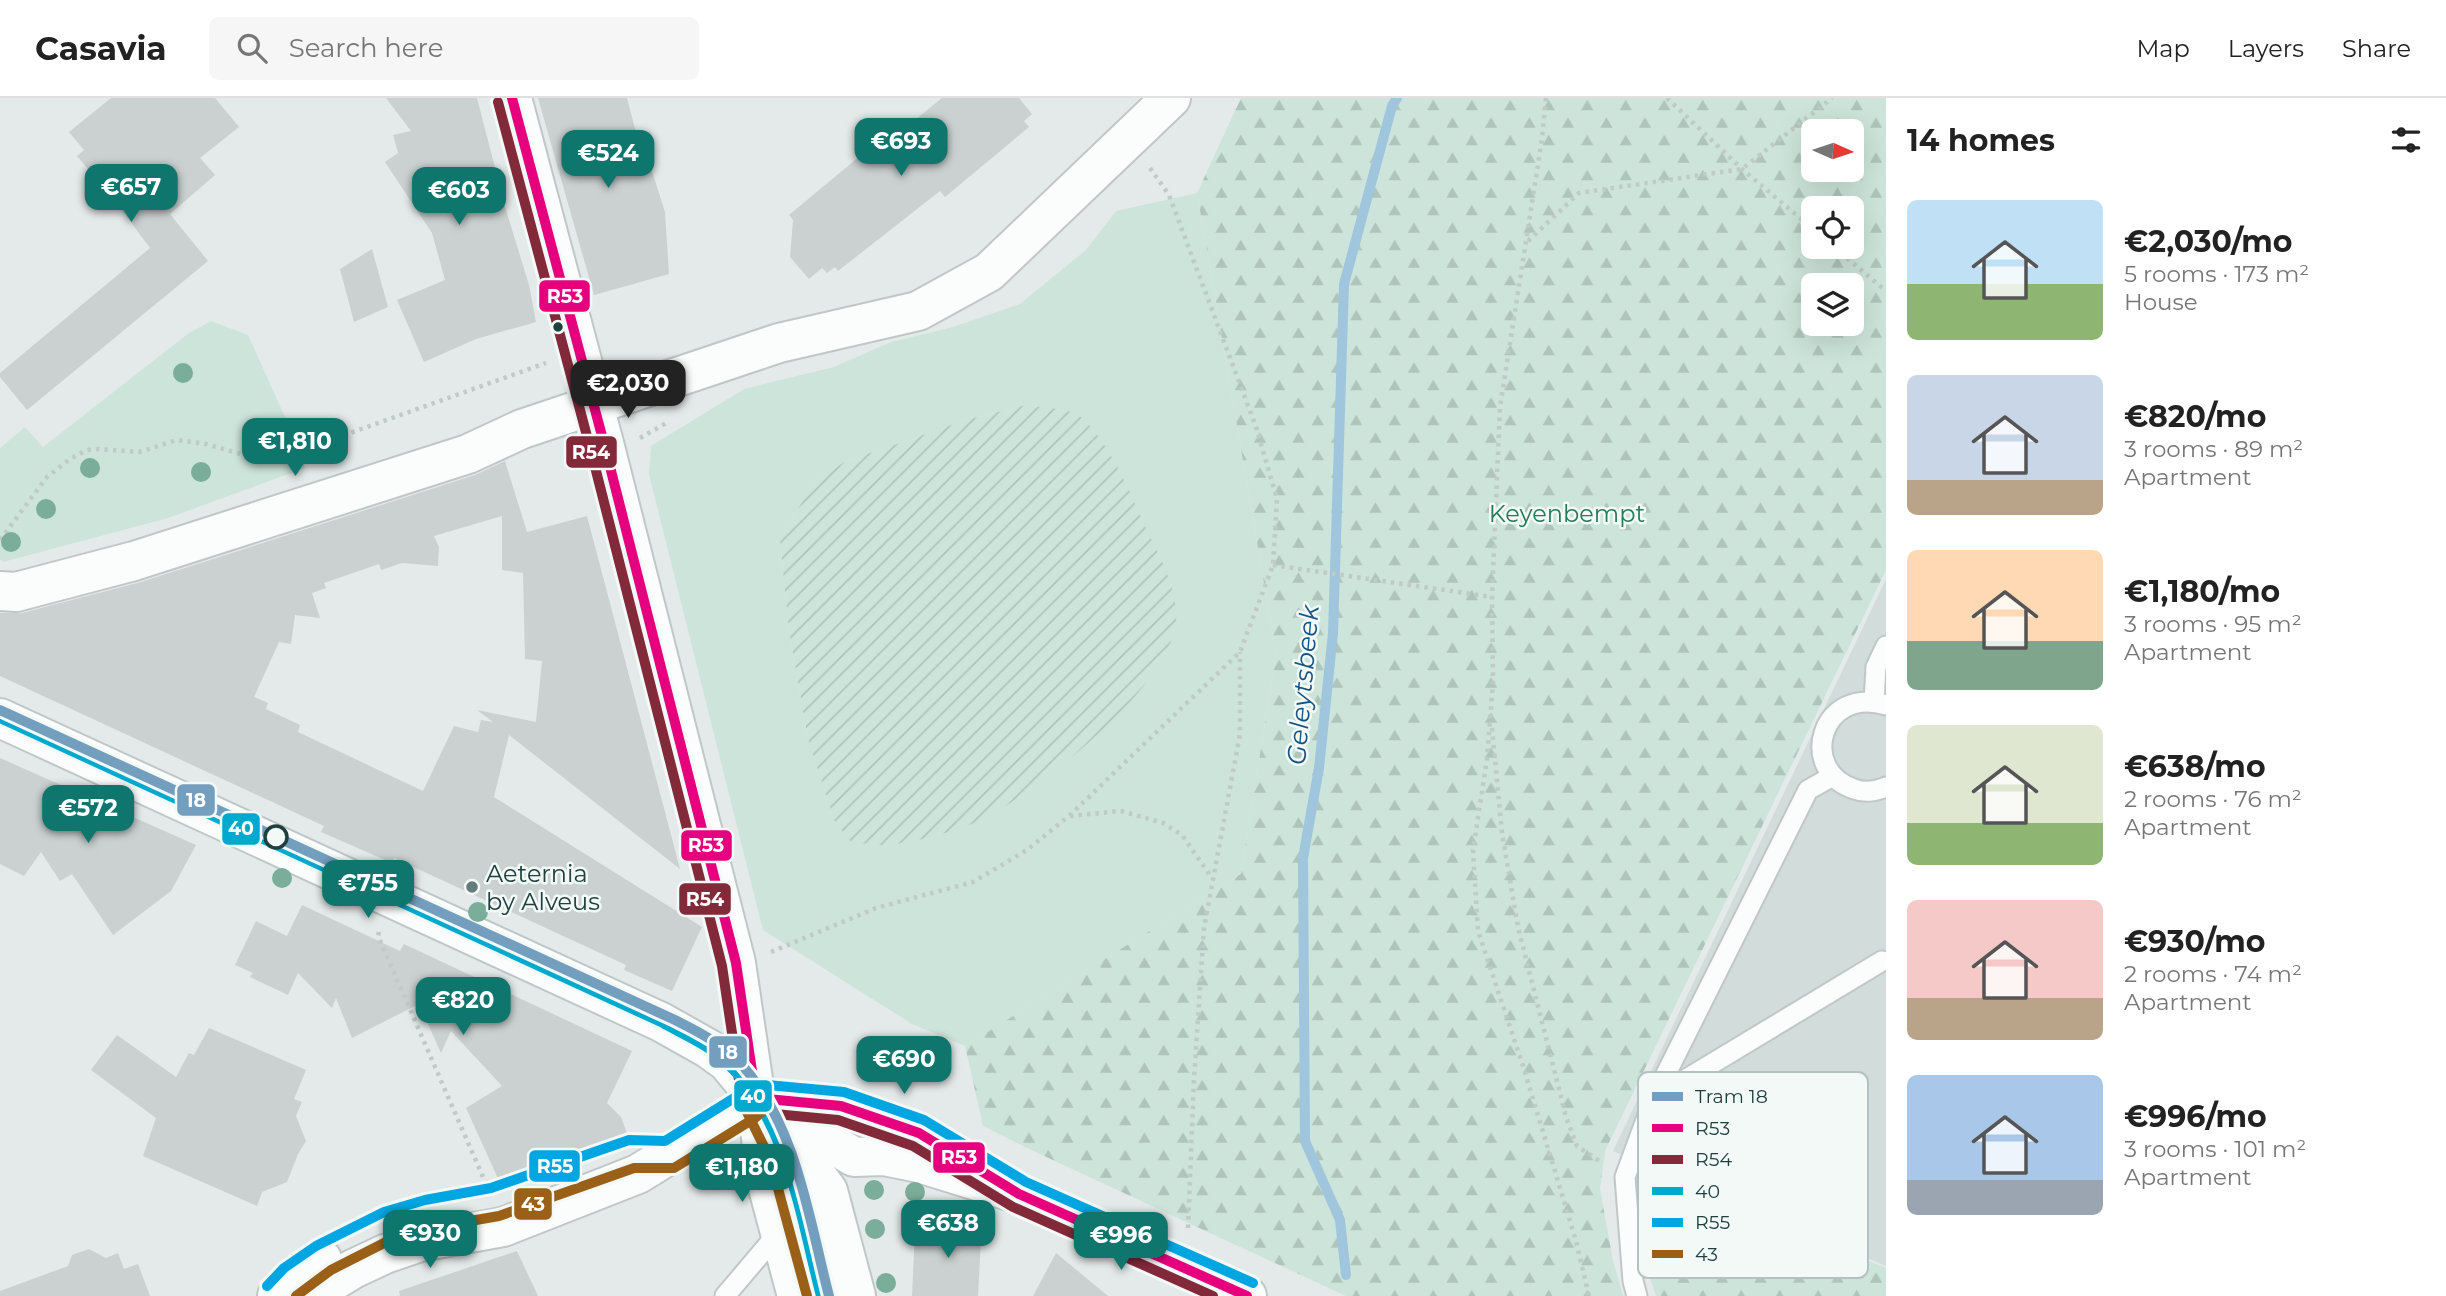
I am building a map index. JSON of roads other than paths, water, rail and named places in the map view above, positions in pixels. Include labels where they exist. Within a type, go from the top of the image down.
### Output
[{"type":"street","points":[[512,98],[736,963],[764,1173],[797,1296]]},
{"type":"street","points":[[0,590],[16,592],[134,561],[468,454],[522,429],[779,343],[918,311],[989,272],[1171,98]]},
{"type":"street","points":[[0,718],[648,1016],[709,1049],[727,1062],[782,1128],[828,1191],[856,1296]]},
{"type":"street","points":[[309,1296],[353,1269],[385,1254],[420,1242],[502,1227],[638,1174],[748,1106],[756,1098]]},
{"type":"street","points":[[756,1098],[854,1157],[884,1156],[919,1163],[1019,1194],[1247,1296]]},
{"type":"street","points":[[756,1098],[841,1106],[919,1133],[1019,1194]]},
{"type":"street","points":[[277,1296],[293,1279],[324,1258],[389,1225],[427,1214],[495,1202],[632,1154],[669,1155]]},
{"type":"street","points":[[828,1191],[854,1157]]},
{"type":"lane","points":[[1886,646],[1876,667],[1880,703],[1858,701],[1847,705],[1834,715],[1825,728],[1821,743],[1827,767],[1845,786],[1860,791],[1886,787]]},
{"type":"lane","points":[[1667,1072],[1808,790],[1833,776]]},
{"type":"lane","points":[[1697,1072],[1882,961]]},
{"type":"lane","points":[[756,1098],[783,1154],[821,1296]]},
{"type":"lane","points":[[1637,1296],[1633,1281],[1625,1177],[1638,1142]]},
{"type":"lane","points":[[725,1296],[769,1244],[782,1240]]},
{"type":"waterway","name":"Geleytsbeek","points":[[1346,1275],[1340,1220],[1305,1141],[1303,858],[1319,768],[1333,633],[1344,284],[1392,106],[1397,98]]},
{"type":"tram line","name":"18","points":[[0,710],[675,1020],[719,1045],[742,1065],[776,1116],[799,1175],[829,1296]]},
{"type":"place","name":"Aeternia by Alveus","points":[[472,887]]},
{"type":"park label","name":"Keyenbempt","points":[[1567,513]]}]
